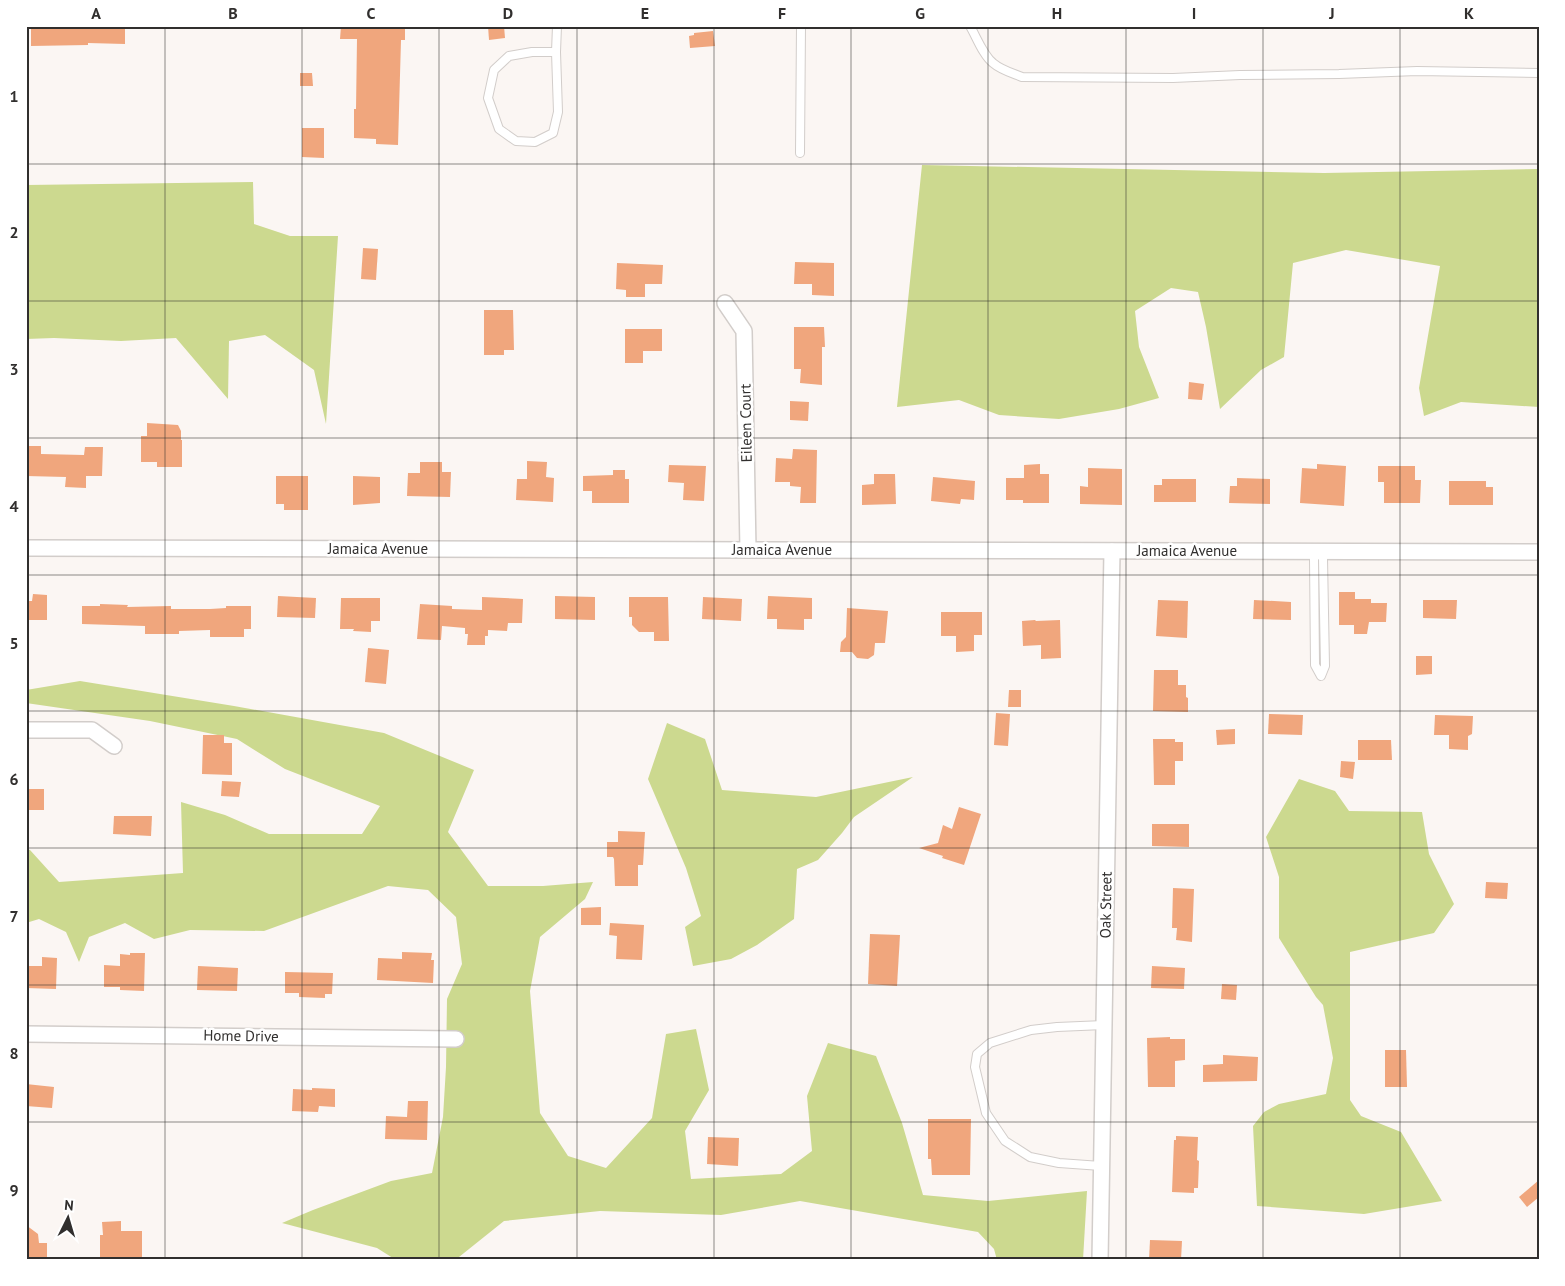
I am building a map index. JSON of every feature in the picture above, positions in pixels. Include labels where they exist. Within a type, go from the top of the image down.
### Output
[{"type":"street","name":"Eileen Court","points":[[725,303],[744,331],[748,550]]},
{"type":"street","name":"Jamaica Avenue","points":[[26,548],[1539,552]]},
{"type":"street","name":"Oak Street","points":[[1100,1260],[1112,551]]},
{"type":"street","points":[[26,730],[92,730],[114,746]]},
{"type":"street","name":"Home Drive","points":[[26,1034],[456,1039]]},
{"type":"lane","points":[[556,52],[532,52],[509,56],[494,70],[488,98],[499,129],[516,141],[535,142],[553,133],[558,112],[557,26]]},
{"type":"lane","points":[[800,153],[802,26]]},
{"type":"lane","points":[[970,26],[993,63],[1006,71],[1022,77],[1094,78],[1417,71],[1539,73]]},
{"type":"lane","points":[[1318,552],[1323,558],[1324,568],[1326,666],[1321,676],[1316,666],[1314,609],[1314,558],[1318,552]]},
{"type":"lane","points":[[1101,1166],[1059,1164],[1030,1157],[1004,1141],[986,1113],[976,1067],[977,1054],[990,1043],[1031,1030],[1104,1025]]},
{"type":"green space","points":[[922,165],[1324,173],[1539,169],[1539,407],[1461,402],[1424,416],[1419,388],[1440,266],[1346,250],[1293,263],[1284,357],[1261,370],[1220,409],[1198,292],[1171,288],[1135,311],[1139,347],[1159,398],[1119,409],[1059,419],[999,415],[959,400],[897,407]]},
{"type":"green space","points":[[253,182],[254,224],[290,236],[338,236],[326,424],[314,370],[265,335],[229,341],[228,399],[176,338],[121,341],[54,338],[26,339],[26,185]]},
{"type":"green space","points":[[80,681],[384,733],[474,770],[448,832],[488,886],[543,886],[593,882],[585,899],[540,937],[530,991],[540,1113],[568,1156],[606,1168],[652,1118],[666,1034],[696,1029],[709,1090],[685,1131],[691,1179],[781,1174],[812,1151],[807,1096],[828,1043],[876,1056],[902,1123],[923,1195],[988,1201],[1087,1191],[1083,1260],[997,1260],[994,1249],[978,1232],[800,1201],[721,1215],[600,1211],[504,1221],[459,1257],[459,1260],[396,1260],[377,1248],[282,1223],[391,1181],[432,1173],[443,1117],[447,999],[462,964],[456,917],[428,890],[388,886],[264,931],[190,930],[154,939],[125,923],[89,937],[79,962],[66,932],[39,919],[26,923],[26,849],[30,850],[59,882],[183,873],[181,802],[225,815],[269,834],[362,834],[380,806],[285,769],[237,739],[150,721],[26,703],[26,690]]},
{"type":"green space","points":[[667,723],[705,739],[722,790],[816,797],[913,777],[854,817],[818,860],[797,869],[794,919],[757,945],[731,959],[693,966],[685,927],[701,916],[686,868],[648,779]]},
{"type":"green space","points":[[1299,779],[1335,791],[1349,811],[1422,812],[1429,854],[1454,904],[1434,933],[1350,952],[1350,1100],[1361,1116],[1401,1132],[1442,1201],[1364,1214],[1257,1206],[1253,1126],[1264,1112],[1279,1104],[1326,1094],[1333,1058],[1323,1005],[1279,938],[1279,877],[1266,837]]},
{"type":"building","points":[[31,26],[125,26],[125,44],[88,43],[88,45],[31,46]]},
{"type":"building","points":[[341,26],[405,26],[405,40],[401,40],[398,145],[376,144],[376,139],[354,138],[357,39],[340,39]]},
{"type":"building","points":[[488,26],[504,26],[505,38],[489,40]]},
{"type":"building","points":[[713,31],[715,46],[690,48],[689,36],[694,35],[694,33]]},
{"type":"building","points":[[300,73],[312,73],[313,86],[300,86]]},
{"type":"building","points":[[302,128],[324,128],[324,158],[302,157]]},
{"type":"building","points":[[363,248],[378,249],[376,280],[361,279]]},
{"type":"building","points":[[795,262],[834,263],[834,296],[812,295],[812,284],[794,284]]},
{"type":"building","points":[[617,263],[663,265],[662,284],[645,284],[645,297],[626,297],[626,290],[616,289]]},
{"type":"building","points":[[484,310],[513,310],[514,350],[504,350],[504,355],[484,355]]},
{"type":"building","points":[[794,327],[824,327],[825,347],[822,347],[822,385],[800,383],[801,369],[794,369]]},
{"type":"building","points":[[625,329],[662,329],[662,351],[643,351],[643,363],[625,363]]},
{"type":"building","points":[[1189,382],[1204,384],[1202,400],[1188,399]]},
{"type":"building","points":[[790,401],[809,402],[808,421],[790,420]]},
{"type":"building","points":[[147,423],[178,425],[182,440],[182,467],[157,467],[157,462],[141,462],[141,436],[147,436]]},
{"type":"building","points":[[28,446],[41,446],[41,454],[84,455],[85,447],[103,447],[102,476],[86,476],[86,488],[65,487],[66,477],[26,476]]},
{"type":"building","points":[[793,449],[817,450],[816,503],[800,503],[801,487],[790,486],[790,482],[775,482],[776,458],[792,459]]},
{"type":"building","points":[[527,461],[547,462],[546,477],[554,478],[553,502],[516,500],[517,479],[527,479]]},
{"type":"building","points":[[420,462],[442,462],[442,472],[451,472],[450,497],[407,496],[408,473],[420,473]]},
{"type":"building","points":[[1040,464],[1040,474],[1049,474],[1049,503],[1023,503],[1023,500],[1006,500],[1006,478],[1024,478],[1024,465]]},
{"type":"building","points":[[1317,464],[1346,466],[1344,506],[1300,503],[1302,468],[1317,469]]},
{"type":"building","points":[[669,465],[706,466],[704,501],[683,500],[684,483],[668,482]]},
{"type":"building","points":[[1378,466],[1415,466],[1415,480],[1421,480],[1420,503],[1384,503],[1384,482],[1378,482]]},
{"type":"building","points":[[1088,468],[1122,469],[1122,505],[1080,504],[1080,486],[1088,487]]},
{"type":"building","points":[[613,470],[625,470],[625,479],[629,479],[629,503],[592,503],[592,491],[583,491],[583,476],[613,475]]},
{"type":"building","points":[[874,474],[895,474],[896,504],[862,505],[862,485],[874,484]]},
{"type":"building","points":[[276,476],[308,476],[308,510],[284,510],[284,504],[276,504]]},
{"type":"building","points":[[353,476],[380,477],[380,503],[353,505]]},
{"type":"building","points":[[933,477],[975,481],[974,500],[961,499],[960,504],[931,501]]},
{"type":"building","points":[[1237,478],[1270,479],[1270,504],[1229,503],[1230,486],[1237,486]]},
{"type":"building","points":[[1162,479],[1196,479],[1196,502],[1154,502],[1154,485],[1162,485]]},
{"type":"building","points":[[1449,481],[1486,481],[1486,487],[1493,487],[1493,505],[1449,505]]},
{"type":"building","points":[[1339,592],[1355,592],[1355,599],[1371,599],[1371,603],[1387,603],[1386,622],[1369,622],[1367,634],[1354,634],[1354,625],[1339,625]]},
{"type":"building","points":[[33,594],[47,595],[47,620],[26,620],[26,601],[32,601]]},
{"type":"building","points":[[278,596],[316,598],[315,618],[277,617]]},
{"type":"building","points":[[555,596],[595,597],[595,620],[555,619]]},
{"type":"building","points":[[768,596],[812,598],[812,619],[804,619],[804,630],[777,629],[777,619],[767,619]]},
{"type":"building","points":[[482,597],[523,599],[522,623],[508,623],[507,631],[488,630],[488,636],[485,636],[485,645],[467,645],[468,634],[465,634],[465,628],[442,626],[441,640],[417,639],[420,604],[452,606],[452,609],[482,610]]},
{"type":"building","points":[[629,597],[668,597],[669,641],[654,641],[654,632],[639,632],[632,625],[632,617],[629,617]]},
{"type":"building","points":[[703,597],[742,599],[741,621],[702,619]]},
{"type":"building","points":[[341,598],[380,598],[380,621],[371,621],[371,632],[340,629]]},
{"type":"building","points":[[1158,600],[1188,601],[1187,638],[1156,636]]},
{"type":"building","points":[[1254,600],[1291,602],[1291,620],[1253,619]]},
{"type":"building","points":[[1423,600],[1457,600],[1456,619],[1423,618]]},
{"type":"building","points":[[100,604],[128,605],[127,607],[171,606],[171,609],[251,606],[251,629],[244,629],[244,637],[210,637],[210,630],[179,631],[179,634],[145,634],[145,626],[82,624],[82,606],[100,606]]},
{"type":"building","points":[[847,608],[888,611],[885,643],[875,643],[874,655],[868,659],[857,658],[852,652],[840,652],[841,642],[846,637]]},
{"type":"building","points":[[941,612],[982,612],[982,635],[974,635],[974,651],[956,652],[956,636],[941,636]]},
{"type":"building","points":[[1060,620],[1061,658],[1041,659],[1041,645],[1023,646],[1022,621]]},
{"type":"building","points":[[368,648],[389,650],[386,684],[365,682]]},
{"type":"building","points":[[1416,656],[1432,656],[1432,674],[1416,675]]},
{"type":"building","points":[[1154,670],[1178,670],[1178,685],[1186,685],[1188,712],[1153,711]]},
{"type":"building","points":[[1009,690],[1021,690],[1021,707],[1008,707]]},
{"type":"building","points":[[996,713],[1010,714],[1008,746],[994,745]]},
{"type":"building","points":[[1269,714],[1303,715],[1302,735],[1268,734]]},
{"type":"building","points":[[1435,715],[1473,716],[1472,734],[1468,736],[1468,750],[1449,749],[1449,735],[1434,735]]},
{"type":"building","points":[[1235,729],[1235,744],[1217,745],[1216,730]]},
{"type":"building","points":[[203,735],[224,735],[224,743],[232,743],[232,775],[202,774]]},
{"type":"building","points":[[1153,739],[1175,739],[1175,742],[1183,742],[1183,761],[1175,761],[1175,785],[1154,785]]},
{"type":"building","points":[[1358,740],[1391,740],[1392,760],[1358,760]]},
{"type":"building","points":[[1341,761],[1355,762],[1353,779],[1340,777]]},
{"type":"building","points":[[222,781],[241,782],[239,797],[221,796]]},
{"type":"building","points":[[26,789],[44,789],[44,810],[26,810]]},
{"type":"building","points":[[959,807],[981,814],[964,865],[919,848],[938,843],[943,825],[952,829]]},
{"type":"building","points":[[114,816],[152,816],[151,836],[113,834]]},
{"type":"building","points":[[1152,824],[1189,824],[1189,847],[1152,846]]},
{"type":"building","points":[[618,831],[645,832],[643,865],[638,865],[638,886],[615,886],[614,859],[613,857],[607,857],[607,842],[618,842]]},
{"type":"building","points":[[1486,882],[1508,883],[1507,899],[1485,898]]},
{"type":"building","points":[[1173,888],[1194,889],[1192,942],[1176,940],[1177,928],[1172,928]]},
{"type":"building","points":[[601,907],[601,925],[581,925],[581,908]]},
{"type":"building","points":[[610,923],[644,925],[642,960],[616,959],[617,936],[609,935]]},
{"type":"building","points":[[870,934],[900,935],[897,986],[868,984]]},
{"type":"building","points":[[402,952],[432,953],[431,960],[434,960],[433,983],[377,980],[378,958],[402,959]]},
{"type":"building","points":[[130,953],[145,953],[144,991],[120,990],[120,987],[104,987],[104,965],[120,966],[120,954],[130,955]]},
{"type":"building","points":[[42,957],[57,958],[56,989],[26,988],[26,966],[42,966]]},
{"type":"building","points":[[198,966],[238,968],[237,991],[197,990]]},
{"type":"building","points":[[1152,966],[1185,968],[1184,989],[1151,988]]},
{"type":"building","points":[[285,972],[333,973],[332,994],[325,994],[325,998],[299,997],[299,993],[285,993]]},
{"type":"building","points":[[1222,984],[1237,985],[1236,1000],[1221,999]]},
{"type":"building","points":[[1170,1037],[1170,1039],[1185,1039],[1185,1060],[1175,1061],[1175,1087],[1148,1087],[1147,1038]]},
{"type":"building","points":[[1385,1050],[1406,1050],[1407,1087],[1385,1087]]},
{"type":"building","points":[[1223,1055],[1258,1057],[1257,1081],[1203,1082],[1203,1065],[1223,1064]]},
{"type":"building","points":[[26,1084],[54,1087],[52,1108],[26,1106]]},
{"type":"building","points":[[312,1088],[335,1089],[335,1107],[319,1106],[318,1112],[292,1111],[293,1089],[312,1090]]},
{"type":"building","points":[[408,1101],[428,1101],[427,1140],[385,1139],[386,1116],[407,1117]]},
{"type":"building","points":[[928,1119],[971,1119],[970,1175],[932,1175],[931,1159],[928,1159]]},
{"type":"building","points":[[1176,1136],[1198,1137],[1198,1188],[1194,1188],[1194,1193],[1172,1192],[1174,1140],[1176,1140]]},
{"type":"building","points":[[708,1137],[739,1138],[738,1166],[707,1164]]},
{"type":"building","points":[[1539,1180],[1539,1197],[1527,1207],[1519,1197]]},
{"type":"building","points":[[121,1221],[121,1231],[142,1231],[142,1260],[100,1260],[100,1235],[103,1235],[102,1222]]},
{"type":"building","points":[[26,1225],[38,1234],[39,1243],[47,1243],[47,1260],[26,1260]]},
{"type":"building","points":[[1150,1240],[1182,1241],[1181,1260],[1149,1260]]}]
